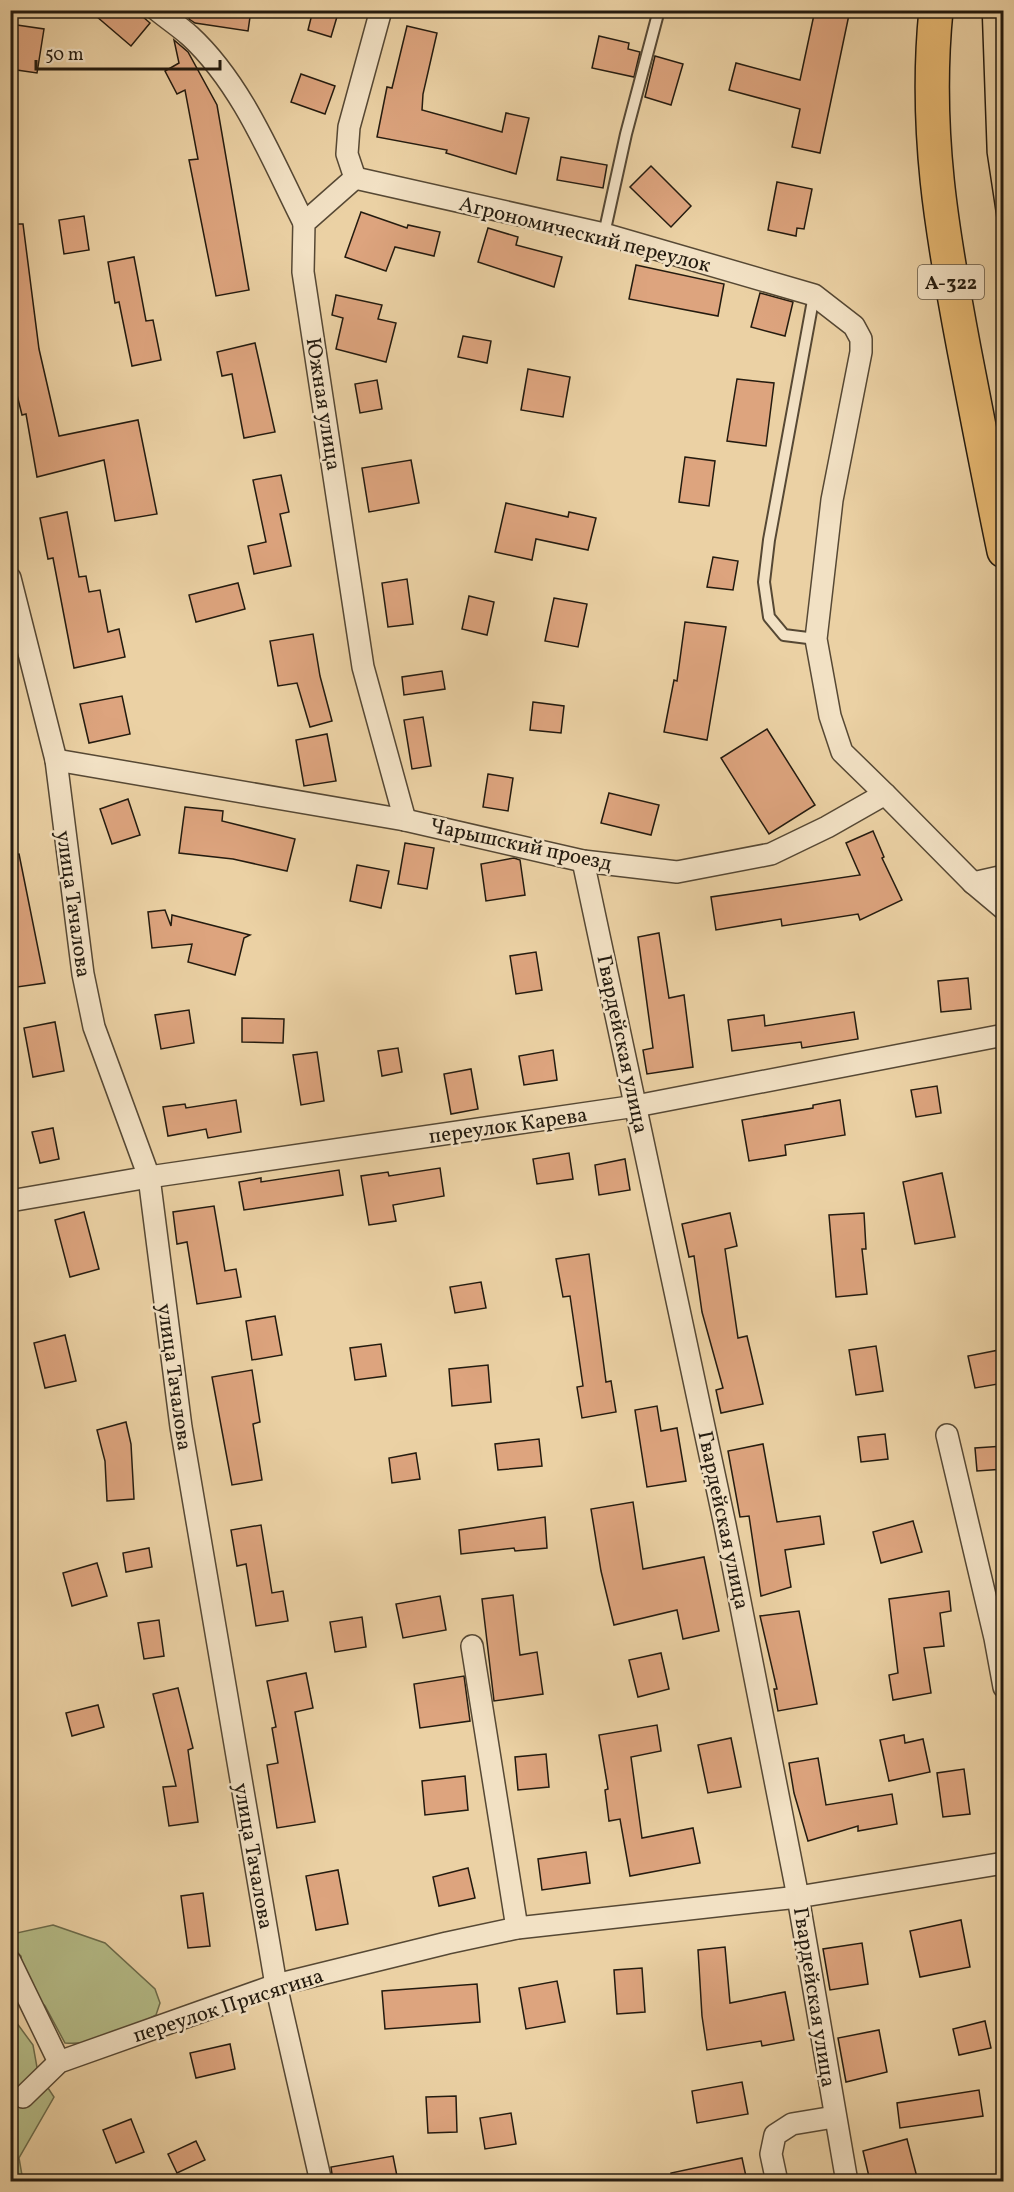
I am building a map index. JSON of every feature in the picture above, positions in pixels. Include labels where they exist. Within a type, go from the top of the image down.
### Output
[{"type":"highway","name":"А-322","points":[[936,10],[930,100],[934,170],[945,253],[1004,551]]},
{"type":"street","points":[[158,10],[191,36],[219,70],[248,114],[304,223],[355,178],[347,154],[349,127],[381,10]]},
{"type":"street","name":"Агрономический переулок","points":[[355,178],[604,234],[814,295]]},
{"type":"street","name":"Южная улица","points":[[304,223],[303,272],[363,667],[405,820]]},
{"type":"street","points":[[814,295],[854,326],[861,339],[861,352],[832,500],[816,639],[830,716],[842,752],[973,883],[1004,909]]},
{"type":"street","name":"улица Тачалова","points":[[11,584],[56,760],[83,974],[94,1027],[149,1177],[181,1427],[276,1985],[321,2181]]},
{"type":"street","name":"Чарышский проезд","points":[[56,760],[405,820],[583,861],[676,872],[771,854],[827,827],[885,794]]},
{"type":"street","name":"Гвардейская улица","points":[[583,861],[728,1537],[798,1897],[834,2117],[847,2181]]},
{"type":"street","points":[[973,883],[1004,876]]},
{"type":"street","name":"переулок Карева","points":[[10,1201],[149,1177],[636,1106],[1004,1035]]},
{"type":"street","points":[[947,1435],[995,1638],[1004,1687]]},
{"type":"street","points":[[472,1646],[517,1928]]},
{"type":"street","name":"переулок Присягина","points":[[23,2097],[60,2062],[276,1985],[517,1928],[798,1897],[1004,1863]]},
{"type":"street","points":[[10,1961],[60,2062]]},
{"type":"street","points":[[777,2181],[771,2154],[775,2135],[792,2124],[834,2117]]},
{"type":"lane","points":[[604,234],[626,134],[659,10]]},
{"type":"lane","points":[[814,295],[769,540],[764,582],[769,617],[784,635],[816,639]]},
{"type":"green space","points":[[53,1925],[105,1943],[155,1989],[160,2003],[156,2015],[124,2031],[100,2039],[65,2043],[45,2006],[25,1986],[21,1956],[11,1947],[12,1934]]},
{"type":"green space","points":[[10,2007],[16,2022],[33,2045],[38,2073],[54,2097],[19,2158],[23,2181],[11,2181]]},
{"type":"building","points":[[89,10],[135,10],[150,23],[131,46]]},
{"type":"building","points":[[190,10],[251,10],[248,31],[195,23],[189,19]]},
{"type":"building","points":[[313,10],[339,10],[331,37],[308,30]]},
{"type":"building","points":[[815,10],[850,10],[820,153],[792,147],[800,109],[729,90],[736,63],[800,80]]},
{"type":"building","points":[[10,24],[44,29],[37,73],[10,69]]},
{"type":"building","points":[[407,26],[437,33],[423,94],[422,110],[502,132],[506,113],[529,118],[516,174],[446,153],[447,150],[377,137],[387,87],[392,88]]},
{"type":"building","points":[[599,36],[629,43],[628,49],[640,52],[634,77],[592,68]]},
{"type":"building","points":[[174,40],[188,52],[217,105],[249,290],[216,296],[189,160],[198,159],[185,90],[177,94],[165,71],[179,63]]},
{"type":"building","points":[[655,56],[683,64],[671,105],[645,97]]},
{"type":"building","points":[[301,74],[335,86],[325,114],[291,102]]},
{"type":"building","points":[[561,157],[607,165],[603,188],[557,180]]},
{"type":"building","points":[[651,166],[691,206],[671,227],[630,187]]},
{"type":"building","points":[[777,182],[812,189],[804,229],[797,228],[796,236],[768,230]]},
{"type":"building","points":[[361,212],[407,228],[408,225],[440,232],[434,256],[395,247],[386,271],[345,257]]},
{"type":"building","points":[[84,216],[89,250],[64,254],[59,220]]},
{"type":"building","points":[[10,224],[23,224],[39,349],[59,436],[138,420],[157,514],[115,521],[104,460],[37,477],[26,414],[22,415],[10,367]]},
{"type":"building","points":[[488,228],[518,237],[516,245],[562,257],[554,287],[478,262]]},
{"type":"building","points":[[134,257],[146,321],[153,320],[161,360],[132,366],[119,302],[115,303],[108,262]]},
{"type":"building","points":[[636,265],[724,284],[718,316],[629,299]]},
{"type":"building","points":[[760,293],[793,302],[785,336],[751,327]]},
{"type":"building","points":[[336,295],[382,305],[378,319],[396,323],[386,362],[336,349],[343,318],[332,315]]},
{"type":"building","points":[[463,336],[491,341],[487,363],[458,357]]},
{"type":"building","points":[[255,343],[275,432],[244,438],[232,374],[222,376],[217,352]]},
{"type":"building","points":[[528,369],[570,377],[563,417],[521,410]]},
{"type":"building","points":[[737,379],[774,383],[766,446],[727,441]]},
{"type":"building","points":[[377,380],[382,409],[360,413],[355,384]]},
{"type":"building","points":[[685,457],[715,461],[709,506],[679,502]]},
{"type":"building","points":[[411,460],[419,503],[369,512],[362,468]]},
{"type":"building","points":[[281,475],[289,512],[280,514],[291,566],[254,574],[248,546],[266,542],[253,480]]},
{"type":"building","points":[[506,503],[568,517],[569,512],[596,518],[588,550],[536,539],[532,560],[495,552]]},
{"type":"building","points":[[67,512],[79,577],[86,576],[89,592],[100,590],[108,632],[119,629],[125,657],[74,668],[53,558],[48,559],[40,518]]},
{"type":"building","points":[[713,557],[738,561],[733,590],[707,587]]},
{"type":"building","points":[[407,579],[413,624],[388,627],[382,583]]},
{"type":"building","points":[[238,583],[245,609],[196,622],[189,595]]},
{"type":"building","points":[[469,596],[494,602],[487,635],[462,629]]},
{"type":"building","points":[[554,598],[587,604],[578,647],[545,641]]},
{"type":"building","points":[[685,622],[726,627],[707,740],[664,732],[674,680],[677,681]]},
{"type":"building","points":[[313,634],[320,676],[332,721],[310,727],[297,683],[278,686],[270,641]]},
{"type":"building","points":[[442,671],[445,689],[404,695],[402,677]]},
{"type":"building","points":[[122,696],[130,734],[89,743],[80,704]]},
{"type":"building","points":[[533,702],[564,706],[561,733],[530,730]]},
{"type":"building","points":[[423,717],[431,766],[412,769],[404,720]]},
{"type":"building","points":[[767,729],[815,805],[769,834],[721,758]]},
{"type":"building","points":[[327,734],[336,781],[304,786],[296,740]]},
{"type":"building","points":[[488,774],[513,778],[508,811],[483,807]]},
{"type":"building","points":[[609,793],[659,805],[651,835],[601,823]]},
{"type":"building","points":[[128,799],[140,835],[112,844],[100,809]]},
{"type":"building","points":[[185,807],[223,811],[222,821],[295,839],[287,871],[233,859],[179,853]]},
{"type":"building","points":[[873,831],[884,857],[882,858],[902,900],[860,920],[858,914],[782,926],[781,919],[716,930],[711,897],[860,875],[846,843]]},
{"type":"building","points":[[405,843],[434,848],[427,889],[398,884]]},
{"type":"building","points":[[19,854],[45,983],[17,987],[10,952],[10,855]]},
{"type":"building","points":[[514,858],[520,860],[525,895],[486,901],[481,864]]},
{"type":"building","points":[[357,865],[389,871],[381,908],[350,901]]},
{"type":"building","points":[[165,910],[171,926],[172,915],[250,935],[244,938],[235,975],[188,962],[192,944],[152,948],[148,912]]},
{"type":"building","points":[[659,933],[669,998],[684,995],[693,1067],[647,1074],[643,1050],[653,1048],[638,937]]},
{"type":"building","points":[[536,952],[542,990],[516,994],[510,956]]},
{"type":"building","points":[[968,978],[971,1009],[941,1012],[938,981]]},
{"type":"building","points":[[189,1010],[194,1043],[161,1049],[155,1015]]},
{"type":"building","points":[[854,1012],[858,1039],[802,1048],[801,1042],[732,1051],[728,1020],[764,1015],[765,1026]]},
{"type":"building","points":[[242,1018],[284,1019],[283,1043],[242,1042]]},
{"type":"building","points":[[55,1022],[64,1071],[33,1077],[24,1028]]},
{"type":"building","points":[[398,1048],[402,1072],[382,1076],[378,1051]]},
{"type":"building","points":[[553,1050],[557,1080],[524,1085],[519,1056]]},
{"type":"building","points":[[317,1052],[324,1101],[301,1105],[293,1055]]},
{"type":"building","points":[[471,1069],[478,1109],[451,1114],[444,1074]]},
{"type":"building","points":[[937,1086],[941,1113],[916,1117],[911,1090]]},
{"type":"building","points":[[236,1100],[241,1132],[208,1138],[206,1129],[168,1136],[163,1107],[185,1104],[186,1108]]},
{"type":"building","points":[[840,1100],[845,1135],[785,1145],[786,1155],[749,1161],[742,1120],[813,1108],[813,1105]]},
{"type":"building","points":[[53,1128],[59,1159],[40,1163],[32,1132]]},
{"type":"building","points":[[569,1153],[573,1179],[537,1184],[533,1159]]},
{"type":"building","points":[[625,1159],[630,1190],[599,1195],[595,1165]]},
{"type":"building","points":[[440,1168],[444,1196],[393,1205],[396,1221],[369,1225],[361,1176],[388,1172],[389,1176]]},
{"type":"building","points":[[339,1170],[343,1195],[244,1210],[239,1182],[261,1178],[261,1182]]},
{"type":"building","points":[[942,1173],[955,1237],[915,1244],[903,1182]]},
{"type":"building","points":[[214,1206],[225,1271],[236,1269],[241,1297],[197,1304],[187,1242],[177,1244],[173,1212]]},
{"type":"building","points":[[84,1212],[99,1269],[70,1277],[55,1220]]},
{"type":"building","points":[[730,1213],[737,1246],[725,1249],[738,1338],[747,1336],[763,1404],[721,1413],[716,1390],[723,1388],[702,1312],[694,1256],[689,1257],[682,1224]]},
{"type":"building","points":[[864,1213],[866,1249],[862,1249],[867,1294],[836,1297],[829,1215]]},
{"type":"building","points":[[589,1254],[606,1382],[611,1381],[616,1412],[582,1418],[577,1387],[583,1386],[570,1296],[563,1297],[556,1259]]},
{"type":"building","points":[[481,1282],[486,1308],[455,1313],[450,1287]]},
{"type":"building","points":[[275,1316],[282,1355],[252,1360],[246,1321]]},
{"type":"building","points":[[65,1335],[76,1381],[45,1388],[34,1343]]},
{"type":"building","points":[[381,1344],[386,1376],[355,1380],[350,1348]]},
{"type":"building","points":[[876,1346],[883,1391],[856,1395],[849,1350]]},
{"type":"building","points":[[999,1350],[1004,1383],[975,1388],[968,1356]]},
{"type":"building","points":[[488,1365],[491,1402],[452,1406],[449,1369]]},
{"type":"building","points":[[252,1370],[260,1422],[253,1424],[262,1480],[232,1485],[212,1377]]},
{"type":"building","points":[[657,1406],[661,1431],[677,1428],[686,1481],[647,1487],[635,1410]]},
{"type":"building","points":[[126,1422],[131,1444],[134,1499],[107,1501],[105,1461],[97,1430]]},
{"type":"building","points":[[885,1434],[888,1459],[861,1462],[858,1437]]},
{"type":"building","points":[[539,1439],[542,1466],[498,1470],[495,1444]]},
{"type":"building","points":[[763,1444],[777,1522],[820,1516],[824,1544],[785,1550],[791,1587],[761,1596],[749,1516],[740,1517],[728,1451]]},
{"type":"building","points":[[1004,1446],[1004,1469],[977,1471],[975,1448]]},
{"type":"building","points":[[416,1453],[420,1479],[392,1483],[389,1458]]},
{"type":"building","points":[[633,1502],[643,1569],[704,1557],[719,1631],[683,1639],[677,1610],[614,1625],[601,1571],[591,1509]]},
{"type":"building","points":[[545,1517],[547,1548],[515,1551],[514,1548],[461,1554],[459,1530]]},
{"type":"building","points":[[913,1521],[922,1552],[881,1563],[873,1532]]},
{"type":"building","points":[[261,1525],[272,1593],[283,1591],[288,1621],[256,1626],[246,1564],[237,1566],[231,1530]]},
{"type":"building","points":[[149,1548],[152,1567],[126,1572],[123,1553]]},
{"type":"building","points":[[97,1563],[107,1596],[72,1606],[63,1573]]},
{"type":"building","points":[[949,1591],[951,1611],[940,1613],[944,1646],[924,1648],[931,1693],[893,1700],[889,1675],[898,1673],[889,1599]]},
{"type":"building","points":[[513,1595],[520,1655],[537,1652],[543,1694],[494,1701],[482,1599]]},
{"type":"building","points":[[440,1596],[446,1630],[403,1638],[396,1604]]},
{"type":"building","points":[[799,1611],[817,1704],[778,1711],[774,1689],[777,1689],[760,1616]]},
{"type":"building","points":[[362,1617],[366,1647],[335,1652],[330,1622]]},
{"type":"building","points":[[159,1620],[164,1656],[144,1659],[138,1623]]},
{"type":"building","points":[[661,1653],[669,1689],[638,1697],[629,1660]]},
{"type":"building","points":[[306,1673],[313,1708],[295,1712],[315,1822],[277,1828],[267,1765],[278,1763],[272,1728],[276,1727],[267,1681]]},
{"type":"building","points":[[464,1676],[470,1721],[420,1728],[414,1684]]},
{"type":"building","points":[[178,1688],[193,1748],[188,1750],[198,1822],[169,1826],[163,1787],[176,1786],[153,1694]]},
{"type":"building","points":[[98,1705],[104,1727],[72,1736],[66,1713]]},
{"type":"building","points":[[657,1725],[661,1751],[631,1757],[642,1838],[693,1828],[700,1863],[630,1876],[620,1819],[609,1821],[605,1790],[608,1789],[599,1735]]},
{"type":"building","points":[[904,1735],[905,1743],[923,1739],[930,1772],[889,1781],[880,1740]]},
{"type":"building","points":[[731,1738],[741,1787],[708,1793],[698,1745]]},
{"type":"building","points":[[546,1754],[549,1787],[518,1790],[515,1757]]},
{"type":"building","points":[[818,1758],[826,1805],[892,1794],[897,1824],[858,1831],[858,1826],[808,1841],[794,1793],[789,1763]]},
{"type":"building","points":[[964,1769],[970,1814],[943,1817],[937,1773]]},
{"type":"building","points":[[465,1776],[468,1810],[425,1815],[422,1781]]},
{"type":"building","points":[[586,1852],[590,1883],[542,1890],[538,1859]]},
{"type":"building","points":[[468,1868],[475,1898],[439,1906],[433,1877]]},
{"type":"building","points":[[338,1870],[348,1924],[316,1930],[306,1876]]},
{"type":"building","points":[[203,1893],[210,1946],[188,1948],[181,1896]]},
{"type":"building","points":[[961,1920],[970,1967],[920,1977],[910,1931]]},
{"type":"building","points":[[862,1943],[868,1984],[830,1990],[823,1949]]},
{"type":"building","points":[[725,1947],[730,2003],[785,1992],[794,2040],[762,2046],[761,2041],[707,2050],[702,2016],[698,1950]]},
{"type":"building","points":[[642,1968],[645,2012],[617,2014],[614,1970]]},
{"type":"building","points":[[557,1981],[565,2022],[526,2029],[519,1988]]},
{"type":"building","points":[[477,1984],[480,2022],[385,2029],[382,1991]]},
{"type":"building","points":[[985,2021],[991,2048],[959,2055],[953,2029]]},
{"type":"building","points":[[879,2030],[887,2072],[846,2082],[838,2038]]},
{"type":"building","points":[[230,2044],[235,2069],[196,2078],[190,2053]]},
{"type":"building","points":[[742,2082],[748,2114],[697,2123],[692,2091]]},
{"type":"building","points":[[979,2090],[983,2116],[900,2128],[897,2103]]},
{"type":"building","points":[[456,2096],[457,2132],[428,2133],[426,2097]]},
{"type":"building","points":[[511,2113],[516,2144],[485,2149],[480,2118]]},
{"type":"building","points":[[131,2119],[144,2152],[116,2163],[103,2130]]},
{"type":"building","points":[[907,2139],[918,2181],[870,2181],[863,2151]]},
{"type":"building","points":[[196,2141],[205,2160],[177,2173],[168,2154]]},
{"type":"building","points":[[393,2156],[398,2181],[333,2181],[331,2167]]},
{"type":"building","points":[[742,2158],[747,2181],[672,2181],[671,2173]]},
{"type":"tram line","points":[[982,10],[987,153],[1004,265]]},
{"type":"tram line","points":[[998,10],[999,106],[1004,162]]}]
